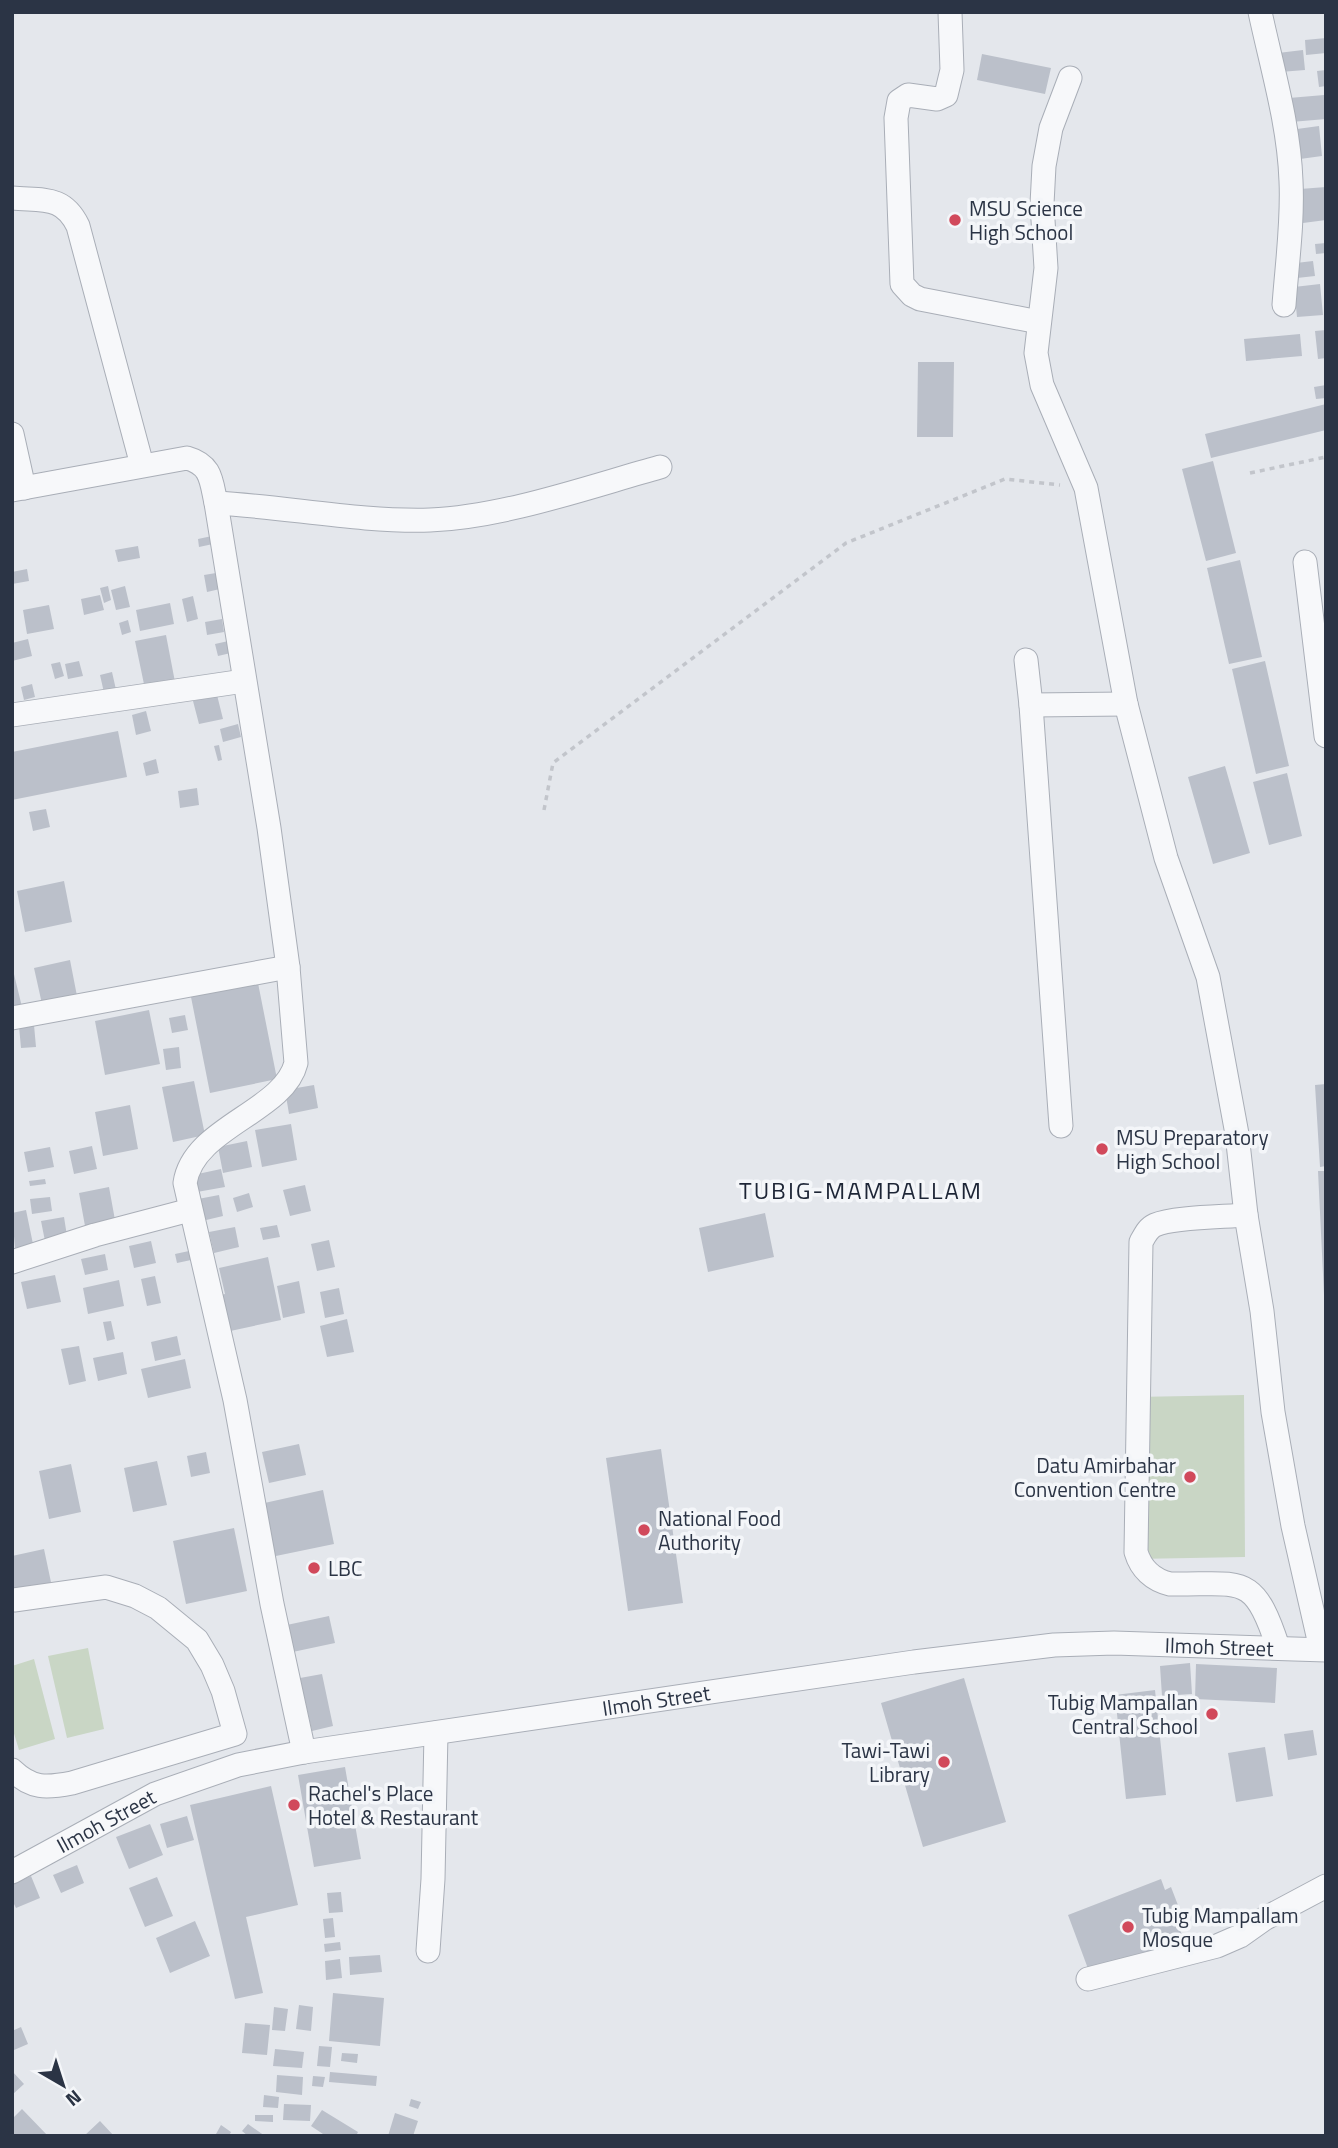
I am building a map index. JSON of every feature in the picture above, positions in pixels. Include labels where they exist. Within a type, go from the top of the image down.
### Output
[{"type":"street","points":[[950,12],[952,70],[946,95],[937,99],[908,95],[899,101],[896,118],[902,284],[920,299],[1038,322]]},
{"type":"street","points":[[1260,12],[1288,145],[1291,181],[1284,305]]},
{"type":"street","points":[[1070,78],[1051,128],[1044,166],[1042,204],[1046,268],[1036,353],[1042,385],[1086,488],[1126,704],[1166,858],[1208,977],[1237,1134],[1273,1412],[1291,1514],[1323,1649]]},
{"type":"street","points":[[12,198],[56,202],[65,206],[78,226],[142,465]]},
{"type":"street","points":[[12,434],[18,489],[187,458],[199,461],[206,467],[216,503],[269,828],[288,967],[296,1063],[294,1072],[271,1096],[192,1159],[185,1183],[235,1400],[272,1604],[304,1752]]},
{"type":"street","points":[[216,503],[382,520],[432,520],[490,512],[660,467]]},
{"type":"street","points":[[1306,562],[1326,736]]},
{"type":"street","points":[[1026,660],[1061,1126]]},
{"type":"street","points":[[12,715],[244,681]]},
{"type":"street","points":[[1031,705],[1126,704]]},
{"type":"street","points":[[12,1018],[288,967]]},
{"type":"street","points":[[12,1262],[95,1235],[191,1210]]},
{"type":"street","points":[[1246,1215],[1171,1220],[1154,1225],[1141,1242],[1136,1552],[1139,1563],[1160,1582],[1245,1587],[1263,1606],[1278,1647]]},
{"type":"street","points":[[14,1600],[106,1587],[135,1596],[158,1608],[197,1640],[212,1665],[223,1691],[235,1734],[238,1765]]},
{"type":"street","name":"Ilmoh Street","points":[[12,1872],[155,1794],[238,1765],[304,1752],[914,1662],[1054,1645],[1114,1643],[1323,1649]]},
{"type":"street","points":[[428,1951],[433,1879],[436,1733]]},
{"type":"street","points":[[12,1770],[26,1782],[52,1787],[235,1734]]},
{"type":"street","points":[[1088,1979],[1217,1946],[1240,1936],[1264,1919],[1326,1886]]},
{"type":"path","points":[[1250,473],[1326,457]]},
{"type":"path","points":[[544,810],[554,763],[846,543],[1005,479],[1086,488]]},
{"type":"green space","name":"Datu Amirbahar Convention Centre","points":[[1244,1395],[1245,1557],[1135,1559],[1134,1397]]},
{"type":"green space","points":[[88,1648],[104,1729],[67,1738],[48,1656]]},
{"type":"green space","points":[[34,1659],[55,1739],[19,1750],[12,1727],[12,1666]]},
{"type":"building","points":[[1326,38],[1326,53],[1306,55],[1305,40]]},
{"type":"building","points":[[1303,50],[1305,70],[1280,72],[1278,53]]},
{"type":"building","points":[[982,54],[1051,68],[1045,94],[977,80]]},
{"type":"building","points":[[1326,70],[1326,86],[1319,87],[1317,71]]},
{"type":"building","points":[[1324,95],[1326,119],[1291,122],[1289,98]]},
{"type":"building","points":[[1319,126],[1322,156],[1300,159],[1297,129]]},
{"type":"building","points":[[1326,187],[1326,220],[1303,223],[1300,189]]},
{"type":"building","points":[[1326,243],[1326,253],[1316,254],[1315,244]]},
{"type":"building","points":[[1313,261],[1315,276],[1297,278],[1296,263]]},
{"type":"building","points":[[1320,284],[1323,315],[1297,317],[1294,287]]},
{"type":"building","points":[[1326,330],[1326,358],[1318,359],[1315,331]]},
{"type":"building","points":[[1300,334],[1302,356],[1246,361],[1244,339]]},
{"type":"building","points":[[918,362],[954,362],[953,437],[917,437]]},
{"type":"building","points":[[1326,385],[1326,398],[1316,399],[1314,387]]},
{"type":"building","points":[[1326,404],[1326,430],[1211,458],[1205,434]]},
{"type":"building","points":[[1213,461],[1236,553],[1206,561],[1182,469]]},
{"type":"building","points":[[212,536],[213,544],[199,547],[198,539]]},
{"type":"building","points":[[138,546],[140,558],[118,562],[115,550]]},
{"type":"building","points":[[1240,560],[1262,657],[1229,664],[1207,568]]},
{"type":"building","points":[[27,569],[29,581],[12,584],[12,572]]},
{"type":"building","points":[[216,573],[220,589],[207,592],[204,575]]},
{"type":"building","points":[[108,586],[111,600],[104,603],[100,588]]},
{"type":"building","points":[[125,586],[130,607],[116,610],[111,590]]},
{"type":"building","points":[[100,595],[104,610],[84,615],[81,599]]},
{"type":"building","points":[[193,596],[198,619],[187,622],[182,599]]},
{"type":"building","points":[[170,603],[174,624],[140,631],[136,610]]},
{"type":"building","points":[[49,605],[54,629],[27,634],[23,610]]},
{"type":"building","points":[[222,619],[224,632],[207,635],[205,622]]},
{"type":"building","points":[[128,620],[131,632],[122,635],[119,623]]},
{"type":"building","points":[[166,635],[175,682],[145,689],[135,641]]},
{"type":"building","points":[[28,639],[32,656],[12,661],[12,643]]},
{"type":"building","points":[[233,640],[235,652],[218,656],[215,644]]},
{"type":"building","points":[[79,661],[83,676],[68,679],[65,664]]},
{"type":"building","points":[[1265,661],[1289,766],[1256,774],[1232,669]]},
{"type":"building","points":[[60,662],[64,676],[55,679],[51,664]]},
{"type":"building","points":[[112,672],[117,694],[105,697],[100,675]]},
{"type":"building","points":[[32,684],[35,697],[24,700],[21,687]]},
{"type":"building","points":[[217,695],[223,719],[199,724],[193,701]]},
{"type":"building","points":[[146,711],[151,731],[136,735],[132,715]]},
{"type":"building","points":[[238,724],[241,737],[223,742],[220,729]]},
{"type":"building","points":[[118,731],[127,777],[12,800],[12,752]]},
{"type":"building","points":[[219,745],[222,760],[218,761],[214,746]]},
{"type":"building","points":[[156,759],[159,773],[146,776],[143,763]]},
{"type":"building","points":[[1225,766],[1250,853],[1213,864],[1188,777]]},
{"type":"building","points":[[1287,773],[1302,836],[1269,845],[1253,782]]},
{"type":"building","points":[[197,788],[199,805],[180,808],[178,791]]},
{"type":"building","points":[[46,809],[50,827],[33,831],[29,812]]},
{"type":"building","points":[[64,881],[72,922],[25,932],[17,891]]},
{"type":"building","points":[[70,960],[77,996],[42,1004],[34,968]]},
{"type":"building","points":[[12,966],[22,1007],[12,1009]]},
{"type":"building","points":[[258,983],[277,1079],[210,1093],[191,997]]},
{"type":"building","points":[[149,1010],[160,1064],[105,1075],[95,1021]]},
{"type":"building","points":[[185,1015],[188,1030],[172,1033],[169,1018]]},
{"type":"building","points":[[34,1025],[36,1047],[21,1048],[19,1026]]},
{"type":"building","points":[[179,1047],[181,1068],[166,1070],[163,1049]]},
{"type":"building","points":[[194,1081],[205,1135],[173,1142],[162,1087]]},
{"type":"building","points":[[1326,1084],[1326,1166],[1320,1167],[1315,1085]]},
{"type":"building","points":[[314,1085],[318,1108],[289,1114],[285,1090]]},
{"type":"building","points":[[130,1105],[138,1149],[103,1156],[95,1112]]},
{"type":"building","points":[[291,1124],[297,1160],[262,1167],[255,1130]]},
{"type":"building","points":[[247,1141],[252,1167],[223,1173],[218,1147]]},
{"type":"building","points":[[92,1146],[97,1169],[74,1174],[69,1151]]},
{"type":"building","points":[[50,1147],[54,1167],[28,1172],[24,1152]]},
{"type":"building","points":[[221,1169],[225,1187],[197,1192],[193,1175]]},
{"type":"building","points":[[1318,1171],[1326,1171],[1326,1295],[1324,1295]]},
{"type":"building","points":[[45,1179],[46,1184],[30,1186],[29,1181]]},
{"type":"building","points":[[305,1185],[311,1211],[290,1216],[283,1190]]},
{"type":"building","points":[[109,1187],[115,1220],[85,1226],[79,1193]]},
{"type":"building","points":[[249,1193],[253,1207],[237,1212],[233,1198]]},
{"type":"building","points":[[219,1195],[223,1216],[202,1221],[198,1199]]},
{"type":"building","points":[[50,1197],[52,1211],[32,1214],[30,1199]]},
{"type":"building","points":[[26,1210],[33,1244],[15,1248],[12,1213]]},
{"type":"building","points":[[765,1213],[774,1257],[708,1272],[699,1228]]},
{"type":"building","points":[[64,1217],[67,1236],[45,1241],[41,1221]]},
{"type":"building","points":[[277,1225],[280,1237],[263,1240],[260,1228]]},
{"type":"building","points":[[235,1227],[239,1247],[214,1253],[209,1232]]},
{"type":"building","points":[[329,1240],[335,1267],[317,1271],[311,1244]]},
{"type":"building","points":[[151,1241],[156,1263],[134,1268],[129,1246]]},
{"type":"building","points":[[189,1251],[191,1260],[177,1263],[175,1254]]},
{"type":"building","points":[[105,1254],[108,1270],[85,1275],[81,1259]]},
{"type":"building","points":[[268,1257],[281,1320],[221,1333],[213,1297],[225,1294],[219,1268]]},
{"type":"building","points":[[55,1275],[61,1302],[27,1309],[21,1282]]},
{"type":"building","points":[[155,1276],[161,1303],[147,1306],[141,1279]]},
{"type":"building","points":[[119,1280],[124,1306],[88,1314],[83,1288]]},
{"type":"building","points":[[299,1281],[305,1313],[283,1318],[277,1286]]},
{"type":"building","points":[[339,1288],[344,1314],[325,1318],[320,1292]]},
{"type":"building","points":[[347,1319],[354,1352],[327,1357],[320,1326]]},
{"type":"building","points":[[111,1321],[115,1339],[107,1341],[103,1322]]},
{"type":"building","points":[[177,1336],[181,1355],[155,1361],[151,1342]]},
{"type":"building","points":[[79,1346],[86,1381],[69,1385],[61,1349]]},
{"type":"building","points":[[123,1352],[127,1374],[98,1381],[93,1358]]},
{"type":"building","points":[[185,1359],[191,1388],[148,1398],[141,1369]]},
{"type":"building","points":[[299,1444],[306,1475],[269,1483],[262,1452]]},
{"type":"building","name":"National Food Authority","points":[[661,1449],[683,1603],[628,1611],[606,1458]]},
{"type":"building","points":[[206,1452],[210,1473],[191,1477],[187,1456]]},
{"type":"building","points":[[157,1461],[167,1505],[133,1512],[124,1468]]},
{"type":"building","points":[[71,1464],[81,1512],[49,1519],[39,1471]]},
{"type":"building","points":[[323,1490],[334,1544],[271,1557],[260,1504]]},
{"type":"building","points":[[234,1528],[247,1591],[186,1604],[173,1541]]},
{"type":"building","points":[[44,1549],[52,1587],[12,1595],[12,1556]]},
{"type":"building","points":[[329,1616],[335,1643],[288,1653],[282,1626]]},
{"type":"building","points":[[1190,1663],[1192,1694],[1162,1696],[1160,1666]]},
{"type":"building","points":[[1196,1664],[1277,1668],[1275,1703],[1195,1699]]},
{"type":"building","points":[[322,1674],[333,1726],[312,1731],[300,1678]]},
{"type":"building","name":"Tawi-Tawi Library","points":[[964,1678],[1006,1822],[923,1847],[881,1703]]},
{"type":"building","points":[[1155,1690],[1166,1795],[1126,1799],[1115,1695]]},
{"type":"building","points":[[1313,1730],[1317,1755],[1288,1760],[1284,1734]]},
{"type":"building","points":[[1265,1747],[1273,1796],[1236,1802],[1228,1753]]},
{"type":"building","points":[[345,1767],[361,1859],[314,1867],[298,1775]]},
{"type":"building","points":[[271,1786],[298,1905],[246,1917],[263,1993],[235,1999],[190,1805]]},
{"type":"building","points":[[187,1816],[194,1840],[167,1848],[160,1824]]},
{"type":"building","points":[[150,1824],[163,1855],[129,1869],[116,1837]]},
{"type":"building","points":[[77,1865],[84,1883],[61,1893],[53,1875]]},
{"type":"building","points":[[31,1876],[40,1898],[16,1908],[12,1900],[12,1884]]},
{"type":"building","points":[[157,1877],[173,1916],[145,1927],[129,1888]]},
{"type":"building","name":"Tubig Mampallam Mosque","points":[[1161,1879],[1165,1890],[1171,1887],[1186,1926],[1180,1929],[1183,1939],[1090,1974],[1068,1915]]},
{"type":"building","points":[[341,1892],[343,1912],[329,1913],[327,1893]]},
{"type":"building","points":[[333,1918],[335,1937],[325,1938],[323,1919]]},
{"type":"building","points":[[195,1921],[210,1956],[170,1973],[156,1938]]},
{"type":"building","points":[[340,1942],[341,1950],[325,1952],[324,1944]]},
{"type":"building","points":[[380,1955],[382,1972],[350,1975],[349,1957]]},
{"type":"building","points":[[340,1959],[342,1978],[326,1980],[325,1961]]},
{"type":"building","points":[[333,1993],[384,1998],[380,2046],[329,2041]]},
{"type":"building","points":[[299,2005],[313,2007],[311,2031],[296,2029]]},
{"type":"building","points":[[274,2007],[288,2009],[285,2031],[272,2030]]},
{"type":"building","points":[[245,2023],[270,2025],[267,2055],[242,2053]]},
{"type":"building","points":[[21,2027],[28,2044],[14,2050],[12,2031]]},
{"type":"building","points":[[319,2046],[332,2047],[330,2067],[317,2066]]},
{"type":"building","points":[[275,2049],[304,2052],[302,2068],[273,2066]]},
{"type":"building","points":[[342,2053],[358,2054],[357,2063],[341,2061]]},
{"type":"building","points":[[12,2071],[24,2084],[12,2095]]},
{"type":"building","points":[[330,2072],[377,2076],[376,2086],[329,2082]]},
{"type":"building","points":[[277,2075],[303,2077],[302,2095],[276,2092]]},
{"type":"building","points":[[313,2076],[325,2077],[323,2087],[312,2086]]},
{"type":"building","points":[[264,2095],[279,2097],[278,2108],[263,2107]]},
{"type":"building","points":[[411,2099],[421,2102],[418,2109],[409,2106]]},
{"type":"building","points":[[284,2104],[311,2105],[310,2121],[283,2120]]},
{"type":"building","points":[[22,2109],[48,2136],[12,2136],[12,2119]]},
{"type":"building","points":[[322,2110],[358,2132],[356,2136],[326,2136],[311,2126]]},
{"type":"building","points":[[395,2113],[418,2121],[413,2136],[388,2136]]},
{"type":"building","points":[[255,2115],[273,2115],[273,2122],[255,2121]]},
{"type":"building","points":[[100,2121],[114,2136],[84,2136]]},
{"type":"building","points":[[248,2124],[265,2136],[248,2136],[242,2131]]},
{"type":"building","points":[[221,2125],[231,2132],[229,2136],[216,2134]]},
{"type":"place","name":"MSU Science High School","points":[[955,220]]},
{"type":"place","name":"MSU Preparatory High School","points":[[1102,1149]]},
{"type":"place","name":"Datu Amirbahar Convention Centre","points":[[1190,1477]]},
{"type":"place","name":"National Food Authority","points":[[644,1530]]},
{"type":"place","name":"LBC","points":[[314,1568]]},
{"type":"place","name":"Tubig Mampallan Central School","points":[[1212,1714]]},
{"type":"place","name":"Tawi-Tawi Library","points":[[944,1762]]},
{"type":"place","name":"Rachel's Place Hotel & Restaurant","points":[[294,1805]]},
{"type":"place","name":"Tubig Mampallam Mosque","points":[[1128,1927]]},
{"type":"district","name":"TUBIG-MAMPALLAM","points":[[861,1190]]}]
